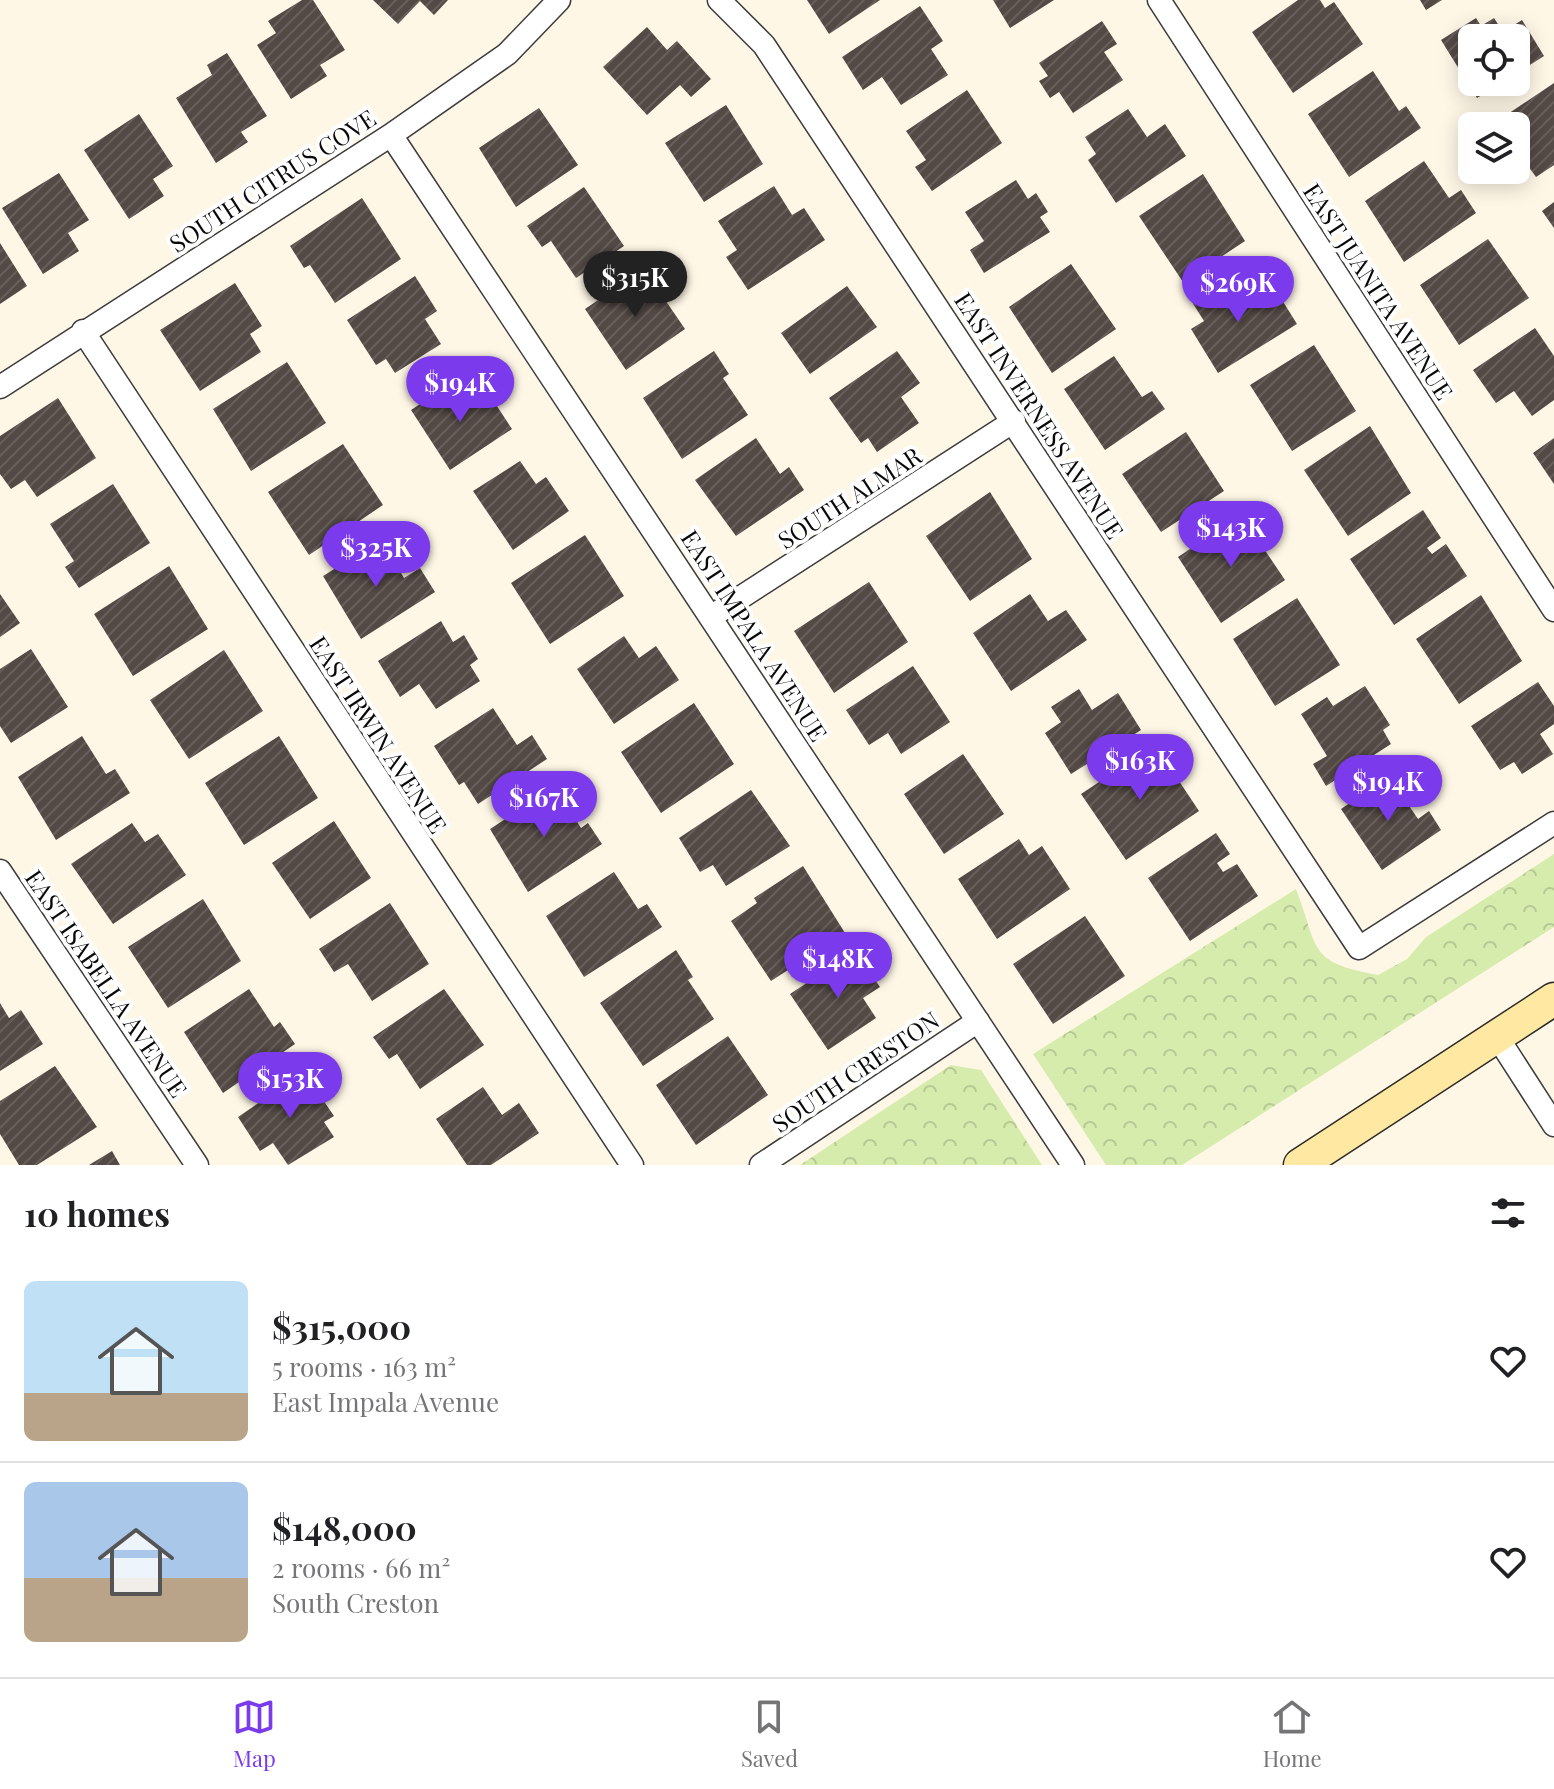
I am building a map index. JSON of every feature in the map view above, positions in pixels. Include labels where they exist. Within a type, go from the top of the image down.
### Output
[{"type":"street","name":"SOUTH CITRUS COVE","points":[[0,387],[391,135],[507,54],[559,0]]},
{"type":"street","name":"EAST INVERNESS AVENUE","points":[[719,0],[764,45],[1359,948],[1554,823]]},
{"type":"street","name":"EAST JUANITA AVENUE","points":[[1159,0],[1554,610]]},
{"type":"street","name":"EAST IMPALA AVENUE","points":[[391,135],[1073,1165]]},
{"type":"street","name":"EAST IRWIN AVENUE","points":[[83,331],[632,1165]]},
{"type":"street","name":"SOUTH ALMAR","points":[[712,616],[1014,421]]},
{"type":"street","name":"EAST ISABELLA AVENUE","points":[[0,871],[197,1165]]},
{"type":"street","points":[[1300,1165],[1554,999]]},
{"type":"street","name":"SOUTH CRESTON","points":[[761,1165],[978,1021]]},
{"type":"street","points":[[1496,1035],[1554,1125]]},
{"type":"green space","points":[[1554,854],[1554,927],[1182,1165],[1106,1165],[1033,1054],[1296,889],[1319,950],[1338,965],[1378,975],[1407,959],[1426,937]]},
{"type":"green space","points":[[951,1065],[981,1070],[1042,1165],[800,1165]]},
{"type":"building","points":[[302,0],[313,0],[345,50],[320,65],[327,76],[291,99],[257,45],[276,33],[268,21]]},
{"type":"building","points":[[373,0],[448,0],[434,15],[420,1],[398,24]]},
{"type":"building","points":[[807,0],[880,0],[829,34]]},
{"type":"building","points":[[993,0],[1054,0],[1010,28]]},
{"type":"building","points":[[1298,0],[1320,0],[1325,8],[1334,2],[1363,44],[1293,93],[1252,32]]},
{"type":"building","points":[[1420,0],[1442,0],[1426,10]]},
{"type":"building","points":[[920,6],[943,41],[931,49],[948,75],[901,105],[882,77],[863,90],[842,57]]},
{"type":"building","points":[[1494,18],[1498,24],[1484,24]]},
{"type":"building","points":[[1102,21],[1117,44],[1104,52],[1123,80],[1073,113],[1059,92],[1050,98],[1039,81],[1048,76],[1039,63]]},
{"type":"building","points":[[647,27],[667,50],[677,41],[711,79],[691,97],[680,85],[647,115],[603,67]]},
{"type":"building","points":[[1458,29],[1458,67],[1441,40]]},
{"type":"building","points":[[1530,33],[1544,56],[1530,65]]},
{"type":"building","points":[[227,53],[267,116],[241,132],[248,142],[216,163],[176,98],[212,75],[207,65]]},
{"type":"building","points":[[1373,71],[1399,111],[1406,106],[1421,128],[1349,177],[1308,114]]},
{"type":"building","points":[[1554,83],[1554,165],[1536,177],[1530,169],[1530,112],[1511,112]]},
{"type":"building","points":[[967,90],[1002,143],[932,191],[915,167],[926,160],[906,131]]},
{"type":"building","points":[[726,105],[763,164],[704,202],[665,143]]},
{"type":"building","points":[[539,108],[578,165],[516,207],[479,148]]},
{"type":"building","points":[[1128,109],[1147,137],[1165,124],[1186,156],[1116,203],[1088,160],[1096,154],[1085,137]]},
{"type":"building","points":[[139,114],[173,166],[153,179],[164,196],[129,219],[84,150]]},
{"type":"building","points":[[1424,161],[1449,198],[1461,190],[1476,213],[1404,262],[1365,201]]},
{"type":"building","points":[[59,173],[89,220],[68,233],[79,251],[43,274],[2,208]]},
{"type":"building","points":[[1203,174],[1245,241],[1183,282],[1139,216]]},
{"type":"building","points":[[1016,180],[1028,199],[1036,193],[1048,212],[1040,217],[1050,232],[984,273],[970,250],[984,241],[965,212]]},
{"type":"building","points":[[774,186],[792,215],[804,208],[825,240],[748,290],[726,257],[737,250],[718,221]]},
{"type":"building","points":[[584,187],[624,246],[576,278],[551,241],[542,247],[527,226]]},
{"type":"building","points":[[362,198],[401,259],[335,303],[310,265],[304,268],[290,246]]},
{"type":"building","points":[[1554,202],[1554,228],[1542,211]]},
{"type":"building","points":[[1488,239],[1529,298],[1459,345],[1420,285]]},
{"type":"building","points":[[0,243],[27,286],[0,304]]},
{"type":"building","points":[[1071,264],[1116,329],[1052,373],[1009,307]]},
{"type":"building","points":[[644,269],[685,329],[626,370],[585,309]]},
{"type":"building","points":[[415,276],[437,311],[425,319],[441,344],[395,373],[386,359],[376,365],[347,320]]},
{"type":"building","points":[[1225,282],[1233,295],[1245,287],[1256,306],[1277,292],[1297,324],[1218,373],[1191,329],[1204,321],[1192,302]]},
{"type":"building","points":[[235,283],[262,326],[250,334],[261,352],[200,391],[160,330]]},
{"type":"building","points":[[847,286],[877,327],[810,374],[781,333]]},
{"type":"building","points":[[1535,328],[1554,356],[1554,400],[1532,416],[1514,391],[1496,403],[1473,370]]},
{"type":"building","points":[[1314,345],[1356,411],[1292,451],[1250,385]]},
{"type":"building","points":[[714,351],[729,374],[723,378],[748,415],[682,459],[643,398]]},
{"type":"building","points":[[897,351],[920,383],[901,397],[919,423],[877,452],[868,438],[861,443],[829,398]]},
{"type":"building","points":[[1114,356],[1142,397],[1152,391],[1165,409],[1105,450],[1064,389]]},
{"type":"building","points":[[287,362],[326,423],[251,471],[213,409]]},
{"type":"building","points":[[455,381],[472,406],[489,394],[512,429],[450,470],[411,410]]},
{"type":"building","points":[[58,398],[96,458],[37,497],[25,480],[11,489],[0,474],[0,436]]},
{"type":"building","points":[[1370,426],[1411,493],[1348,536],[1304,470]]},
{"type":"building","points":[[1186,432],[1224,491],[1161,532],[1122,474]]},
{"type":"building","points":[[756,438],[780,474],[789,467],[804,490],[736,536],[695,480]]},
{"type":"building","points":[[1554,438],[1554,484],[1533,453]]},
{"type":"building","points":[[343,444],[383,505],[309,555],[268,492]]},
{"type":"building","points":[[520,461],[536,484],[546,477],[569,511],[513,550],[473,491]]},
{"type":"building","points":[[113,484],[150,543],[79,588],[65,567],[74,561],[50,524]]},
{"type":"building","points":[[990,492],[1032,559],[970,601],[926,536]]},
{"type":"building","points":[[1423,510],[1441,538],[1427,548],[1432,554],[1446,544],[1467,576],[1394,625],[1350,559]]},
{"type":"building","points":[[1241,515],[1285,580],[1221,623],[1178,557]]},
{"type":"building","points":[[585,535],[624,596],[550,644],[511,583]]},
{"type":"building","points":[[381,540],[404,578],[420,568],[435,592],[361,639],[323,576]]},
{"type":"building","points":[[169,566],[208,629],[133,676],[94,614]]},
{"type":"building","points":[[869,582],[908,642],[834,693],[794,631]]},
{"type":"building","points":[[0,594],[20,623],[0,637]]},
{"type":"building","points":[[1030,594],[1048,621],[1066,610],[1087,640],[1011,691],[973,633]]},
{"type":"building","points":[[1481,595],[1522,661],[1459,704],[1416,639]]},
{"type":"building","points":[[1297,598],[1340,665],[1275,706],[1233,639]]},
{"type":"building","points":[[441,621],[453,642],[464,635],[478,659],[470,665],[480,681],[436,709],[419,684],[400,697],[378,661]]},
{"type":"building","points":[[624,636],[639,658],[656,646],[679,680],[614,724],[577,669]]},
{"type":"building","points":[[31,649],[68,707],[11,743],[0,726],[0,669]]},
{"type":"building","points":[[224,650],[263,711],[189,759],[150,700]]},
{"type":"building","points":[[913,666],[950,722],[901,754],[888,733],[869,745],[846,710]]},
{"type":"building","points":[[1538,682],[1554,706],[1554,724],[1540,734],[1553,754],[1522,774],[1514,762],[1500,770],[1471,726]]},
{"type":"building","points":[[1365,686],[1390,725],[1383,730],[1391,744],[1326,786],[1313,764],[1327,756],[1301,714],[1327,697],[1333,706]]},
{"type":"building","points":[[1079,689],[1092,710],[1118,693],[1141,730],[1071,774],[1045,733],[1061,722],[1051,707]]},
{"type":"building","points":[[694,703],[734,764],[661,813],[621,752]]},
{"type":"building","points":[[493,708],[517,745],[532,735],[547,759],[478,804],[464,782],[459,785],[434,746]]},
{"type":"building","points":[[82,736],[106,774],[115,769],[130,793],[56,840],[18,777]]},
{"type":"building","points":[[279,736],[318,798],[244,845],[205,783]]},
{"type":"building","points":[[1155,745],[1199,811],[1126,860],[1081,794]]},
{"type":"building","points":[[963,754],[1004,814],[944,854],[904,794]]},
{"type":"building","points":[[1389,776],[1418,819],[1429,811],[1441,830],[1382,870],[1341,809]]},
{"type":"building","points":[[555,787],[581,828],[588,823],[602,844],[528,892],[490,829]]},
{"type":"building","points":[[751,790],[790,846],[726,886],[713,865],[700,872],[679,838]]},
{"type":"building","points":[[334,821],[371,878],[310,919],[272,863]]},
{"type":"building","points":[[132,823],[145,842],[158,834],[186,875],[113,924],[71,864]]},
{"type":"building","points":[[1216,833],[1230,854],[1217,863],[1223,872],[1237,864],[1258,896],[1190,941],[1148,878]]},
{"type":"building","points":[[1019,839],[1029,855],[1042,846],[1070,889],[997,939],[958,879]]},
{"type":"building","points":[[803,866],[845,933],[771,981],[731,921],[757,903],[754,898]]},
{"type":"building","points":[[614,872],[638,909],[647,904],[662,927],[584,977],[546,916]]},
{"type":"building","points":[[203,899],[241,961],[168,1008],[128,947]]},
{"type":"building","points":[[390,903],[429,964],[372,1001],[348,964],[334,972],[319,949]]},
{"type":"building","points":[[1085,916],[1125,976],[1053,1024],[1013,964]]},
{"type":"building","points":[[676,950],[693,977],[688,980],[714,1019],[643,1066],[600,1003]]},
{"type":"building","points":[[855,951],[880,987],[863,998],[876,1018],[828,1050],[790,994]]},
{"type":"building","points":[[249,989],[274,1027],[280,1022],[295,1044],[223,1093],[184,1032]]},
{"type":"building","points":[[444,989],[484,1045],[420,1089],[397,1054],[389,1059],[373,1037]]},
{"type":"building","points":[[0,1003],[9,1018],[21,1010],[43,1044],[0,1071]]},
{"type":"building","points":[[728,1036],[768,1095],[696,1145],[656,1085]]},
{"type":"building","points":[[55,1066],[97,1127],[37,1165],[19,1165],[0,1134],[0,1101]]},
{"type":"building","points":[[304,1072],[334,1116],[324,1122],[334,1137],[288,1165],[273,1143],[260,1151],[238,1117]]},
{"type":"building","points":[[483,1087],[502,1115],[519,1103],[539,1133],[491,1165],[467,1165],[436,1119]]},
{"type":"building","points":[[112,1151],[120,1165],[89,1165]]}]
